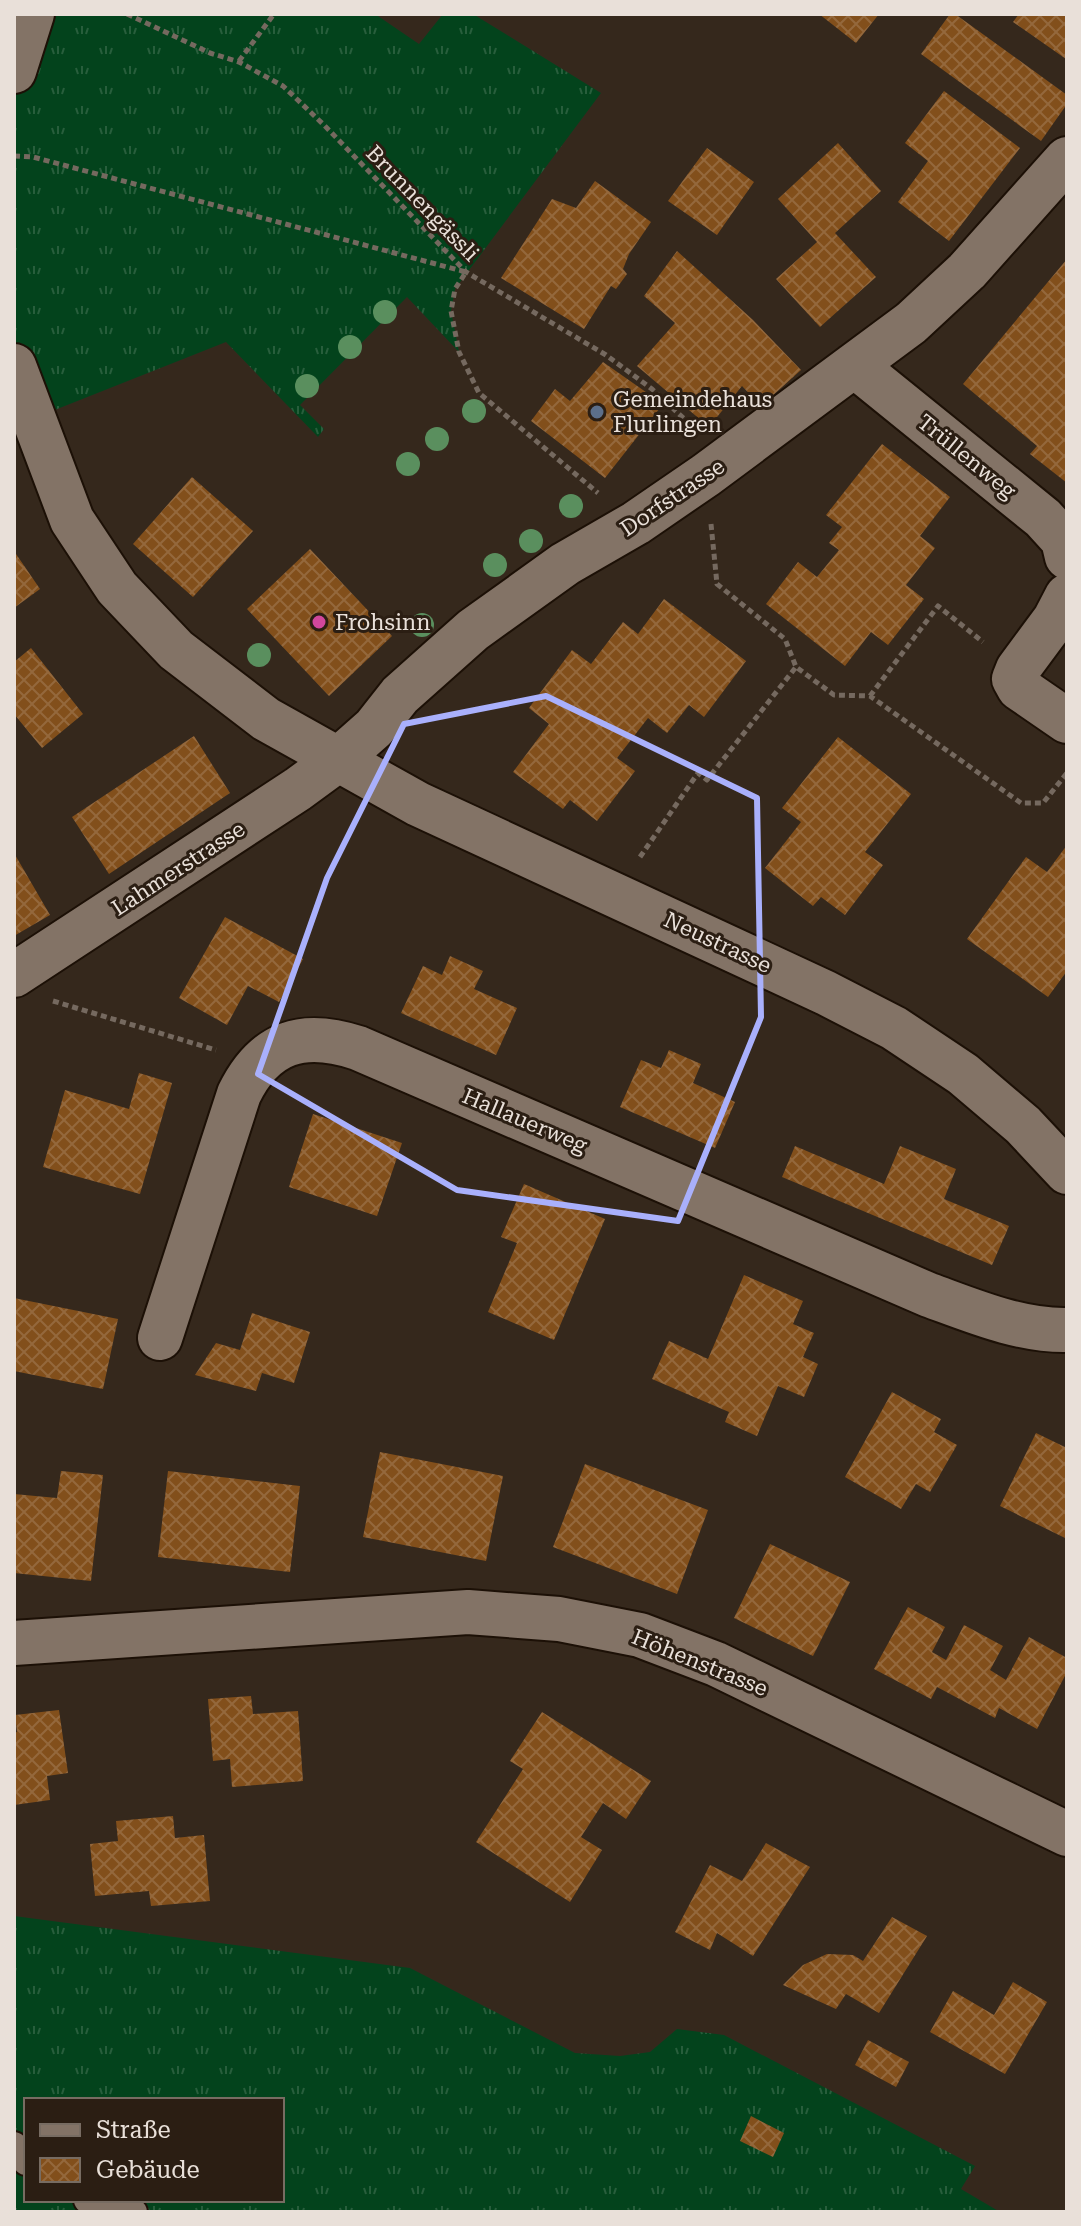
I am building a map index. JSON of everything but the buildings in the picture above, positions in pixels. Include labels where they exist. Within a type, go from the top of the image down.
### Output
[{"type":"street","points":[[14,71],[32,14]]},
{"type":"street","name":"Dorfstrasse","points":[[339,759],[374,728],[400,695],[473,630],[565,564],[636,523],[717,467],[911,323],[967,271],[1067,159]]},
{"type":"street","name":"Trüllenweg","points":[[854,365],[1043,518],[1063,540],[1067,557]]},
{"type":"street","name":"Neustrasse","points":[[14,366],[72,520],[117,588],[176,650],[266,719],[418,804],[615,894],[894,1028],[963,1074],[1023,1125],[1067,1172]]},
{"type":"street","points":[[1067,596],[1014,679],[1019,688],[1067,721]]},
{"type":"street","name":"Lahmerstrasse","points":[[27,986],[339,759]]},
{"type":"street","name":"Hallauerweg","points":[[160,1338],[239,1094],[259,1063],[280,1048],[304,1039],[331,1039],[358,1048],[929,1295],[998,1320],[1067,1330]]},
{"type":"street","name":"Höhenstrasse","points":[[14,1643],[468,1612],[559,1619],[640,1635],[716,1664],[1067,1834]]},
{"type":"lane","points":[[95,2202],[134,2212]]},
{"type":"path","name":"Brunnengässli","points":[[127,14],[210,53],[239,62],[283,86],[466,272],[606,355],[652,389],[717,467]]},
{"type":"path","points":[[239,62],[274,14]]},
{"type":"path","points":[[14,156],[33,157],[466,272],[455,289],[451,311],[459,352],[479,393],[636,523]]},
{"type":"path","points":[[717,467],[717,584],[785,639],[796,667],[834,695],[870,696],[1021,803],[1043,803],[1067,773]]},
{"type":"path","points":[[870,696],[938,606],[1018,669]]},
{"type":"path","points":[[615,894],[698,773],[707,780],[796,667]]},
{"type":"path","points":[[27,986],[259,1063]]},
{"type":"highlighted area","points":[[546,696],[757,798],[761,1017],[678,1221],[457,1190],[258,1074],[327,878],[404,724]]},
{"type":"green space","points":[[32,14],[375,14],[419,44],[443,14],[473,14],[601,93],[455,289],[451,311],[459,352],[407,297],[300,405],[324,429],[318,437],[226,342],[32,419],[14,366],[14,71]]},
{"type":"green space","points":[[14,1916],[410,1968],[575,2053],[620,2056],[650,2052],[677,2029],[724,2035],[975,2166],[961,2189],[1000,2212],[14,2212]]},
{"type":"place","name":"Gemeindehaus Flurlingen","points":[[597,412]]},
{"type":"place","name":"Frohsinn","points":[[319,622]]}]
